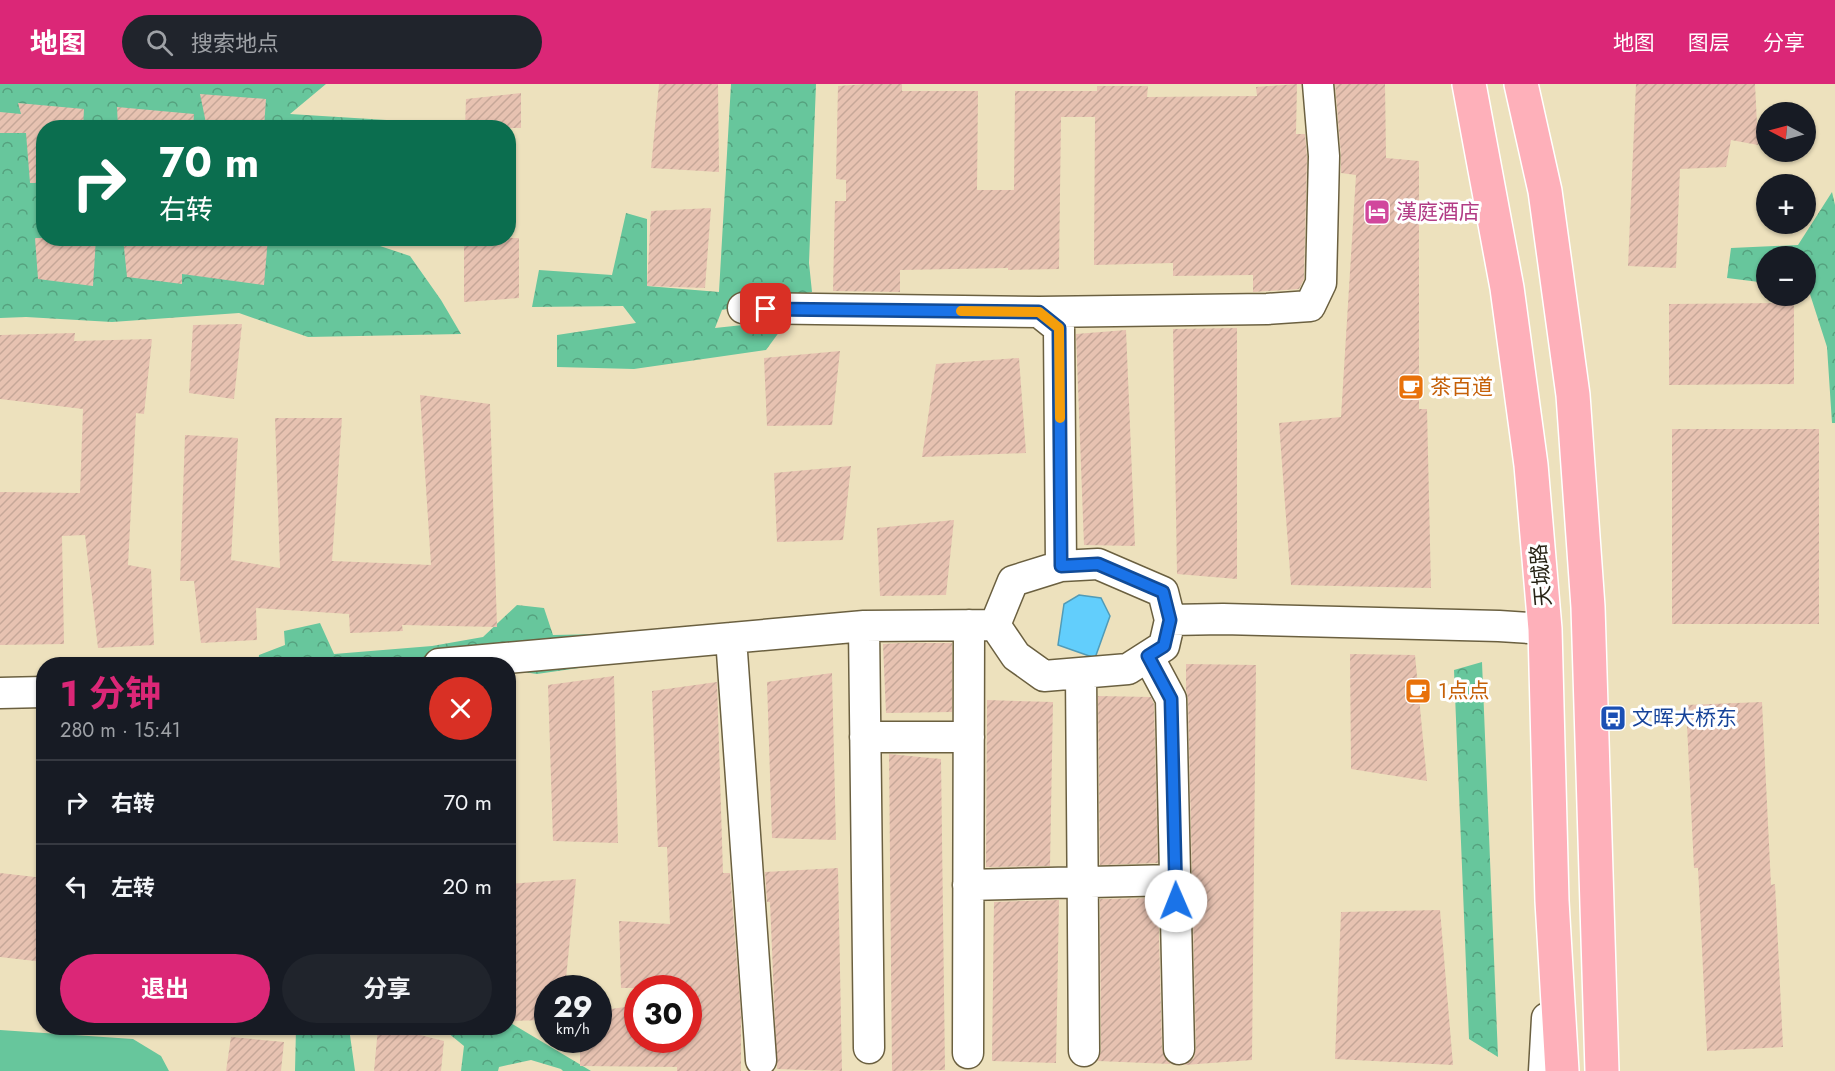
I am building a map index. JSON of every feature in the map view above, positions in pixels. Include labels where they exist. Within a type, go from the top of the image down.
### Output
[{"type":"main road","name":"天城路","points":[[1469,84],[1511,315],[1531,465],[1545,629],[1552,901],[1562,1071]]},
{"type":"main road","name":"天城路","points":[[1521,84],[1545,191],[1573,395],[1588,607],[1602,1071]]},
{"type":"street","points":[[743,308],[1039,312],[1267,309],[1310,306],[1321,283],[1324,156],[1318,84]]},
{"type":"street","points":[[1039,312],[1059,328],[1061,566]]},
{"type":"street","points":[[516,657],[864,626],[982,625],[1016,656],[1044,676],[1128,669],[1164,646],[1170,620],[1163,592],[1098,564],[1061,566],[1013,581],[982,625],[969,738],[968,1053]]},
{"type":"street","points":[[1170,620],[1307,621],[1545,629]]},
{"type":"street","points":[[864,626],[869,1048]]},
{"type":"street","points":[[731,638],[761,1060]]},
{"type":"street","points":[[1148,656],[1171,699],[1179,1049]]},
{"type":"street","points":[[1081,673],[1084,1051]]},
{"type":"street","points":[[0,693],[36,692]]},
{"type":"street","points":[[866,737],[969,738]]},
{"type":"street","points":[[968,885],[1175,880]]},
{"type":"street","points":[[1544,1071],[1552,901]]},
{"type":"green space","points":[[0,84],[326,84],[290,114],[387,120],[36,120],[36,246],[380,246],[410,256],[441,300],[461,334],[308,337],[239,313],[112,322],[26,317],[0,318]]},
{"type":"green space","points":[[731,84],[816,84],[809,263],[812,292],[722,310],[715,328],[788,320],[766,350],[634,369],[557,367],[557,335],[636,323],[623,306],[532,307],[539,270],[612,275],[626,213],[647,219],[647,286],[719,292]]},
{"type":"green space","points":[[1832,192],[1835,205],[1835,423],[1832,423],[1827,347],[1814,306],[1816,306],[1816,246],[1776,246],[1798,245],[1805,234],[1816,234],[1816,217]]},
{"type":"green space","points":[[1756,247],[1756,282],[1727,278],[1731,248]]},
{"type":"green space","points":[[517,605],[544,608],[553,635],[604,634],[620,662],[537,674],[516,671],[516,657],[259,657],[285,645],[284,631],[320,623],[334,654],[432,646],[483,637]]},
{"type":"green space","points":[[1482,662],[1498,1057],[1469,1039],[1454,670]]},
{"type":"green space","points":[[516,1026],[534,1037],[534,1053],[561,1053],[591,1071],[563,1071],[531,1060],[499,1067],[498,1071],[461,1071],[464,1046],[451,1035],[516,1035]]},
{"type":"green space","points":[[0,1030],[36,1032],[36,1035],[133,1039],[161,1056],[169,1071],[0,1071]]},
{"type":"green space","points":[[296,1035],[350,1035],[355,1071],[295,1071]]},
{"type":"water","points":[[1079,595],[1101,598],[1110,616],[1095,658],[1058,645],[1064,604]]},
{"type":"building","points":[[659,84],[718,84],[719,172],[651,168]]},
{"type":"building","points":[[902,84],[902,91],[978,91],[977,190],[1014,190],[1015,91],[1097,91],[1097,86],[1148,86],[1147,97],[1257,96],[1256,87],[1297,84],[1296,134],[1305,134],[1307,157],[1304,279],[1299,289],[1253,292],[1253,275],[1173,276],[1173,263],[1094,265],[1095,117],[1061,117],[1059,269],[900,270],[900,292],[833,291],[835,201],[846,201],[846,180],[836,179],[838,86]]},
{"type":"building","points":[[1335,84],[1385,84],[1386,158],[1419,161],[1419,409],[1427,409],[1431,588],[1291,585],[1279,423],[1341,417],[1356,175],[1341,173]]},
{"type":"building","points":[[1636,84],[1755,84],[1756,145],[1731,140],[1726,167],[1680,169],[1676,268],[1628,266]]},
{"type":"building","points":[[521,93],[521,128],[516,128],[516,120],[465,120],[466,99]]},
{"type":"building","points":[[200,94],[266,99],[265,120],[205,120]]},
{"type":"building","points":[[18,103],[84,109],[83,120],[36,120],[36,183],[30,183],[26,133],[0,133],[0,112],[21,114]]},
{"type":"building","points":[[117,107],[194,114],[194,120],[118,120]]},
{"type":"building","points":[[711,208],[705,288],[647,286],[651,211]]},
{"type":"building","points":[[35,238],[36,246],[96,246],[93,286],[38,279]]},
{"type":"building","points":[[516,238],[519,238],[519,298],[464,302],[464,246],[516,246]]},
{"type":"building","points":[[124,246],[267,246],[264,285],[182,274],[182,284],[127,277]]},
{"type":"building","points":[[1756,303],[1756,306],[1794,306],[1794,384],[1669,385],[1669,304]]},
{"type":"building","points":[[242,324],[234,399],[189,393],[193,325]]},
{"type":"building","points":[[1237,328],[1237,579],[1177,574],[1173,329]]},
{"type":"building","points":[[1126,330],[1135,546],[1084,545],[1076,334]]},
{"type":"building","points":[[75,333],[74,341],[152,339],[144,414],[136,413],[128,565],[151,569],[154,645],[98,648],[85,535],[62,536],[64,644],[0,645],[0,492],[80,493],[83,409],[0,399],[0,335]]},
{"type":"building","points":[[840,351],[832,425],[767,426],[764,358]]},
{"type":"building","points":[[1019,358],[1026,453],[922,457],[936,364]]},
{"type":"building","points":[[420,395],[490,404],[497,627],[402,625],[403,631],[350,633],[349,614],[256,608],[257,640],[201,643],[194,581],[180,581],[185,435],[238,438],[231,560],[280,568],[275,418],[342,418],[332,561],[431,565]]},
{"type":"building","points":[[1672,429],[1819,429],[1819,624],[1672,624]]},
{"type":"building","points":[[851,466],[843,540],[777,542],[774,473]]},
{"type":"building","points":[[954,520],[946,595],[880,596],[877,528]]},
{"type":"building","points":[[952,643],[952,712],[886,713],[883,644]]},
{"type":"building","points":[[1350,654],[1415,655],[1427,781],[1351,769]]},
{"type":"building","points":[[1186,664],[1256,665],[1252,1060],[1184,1065],[1194,1058],[1196,1049]]},
{"type":"building","points":[[832,673],[836,840],[772,838],[767,682]]},
{"type":"building","points":[[614,676],[618,843],[553,841],[548,685]]},
{"type":"building","points":[[717,682],[723,873],[730,873],[741,1015],[741,1071],[677,1071],[677,1067],[580,1066],[580,1053],[612,1053],[612,1009],[624,1007],[624,1053],[702,1053],[702,975],[624,975],[624,988],[621,988],[619,921],[670,924],[667,847],[658,847],[652,691]]},
{"type":"building","points":[[1098,696],[1151,697],[1154,704],[1158,863],[1100,865]]},
{"type":"building","points":[[987,700],[1053,702],[1050,866],[986,867]]},
{"type":"building","points":[[1762,702],[1771,885],[1775,884],[1783,1047],[1707,1051],[1698,868],[1694,868],[1686,705]]},
{"type":"building","points":[[889,754],[941,759],[945,1070],[892,1071]]},
{"type":"building","points":[[838,868],[842,1071],[777,1069],[770,902],[767,902],[765,872]]},
{"type":"building","points":[[0,873],[36,877],[36,961],[0,957]]},
{"type":"building","points":[[576,879],[566,975],[534,975],[534,1020],[516,1021],[516,883]]},
{"type":"building","points":[[1158,898],[1162,1049],[1165,1058],[1171,1064],[1098,1061],[1101,1051],[1100,899]]},
{"type":"building","points":[[1059,900],[1056,1063],[992,1061],[994,902]]},
{"type":"building","points":[[1440,910],[1453,1065],[1335,1059],[1341,912]]},
{"type":"building","points":[[377,1035],[420,1035],[444,1041],[441,1071],[374,1071]]},
{"type":"building","points":[[231,1037],[284,1042],[281,1071],[226,1071]]},
{"type":"slow traffic","points":[[961,311],[1039,312],[1059,328],[1060,418]]},
{"type":"place","name":"漢庭酒店","points":[[1377,212]]},
{"type":"place","name":"茶百道","points":[[1411,387]]},
{"type":"place","name":"1点点","points":[[1418,691]]},
{"type":"place","name":"文晖大桥东","points":[[1613,718]]},
{"type":"route","points":[[766,309],[1039,312],[1059,328],[1061,566],[1098,564],[1163,592],[1170,620],[1164,646],[1148,656],[1171,699],[1176,901]]}]
